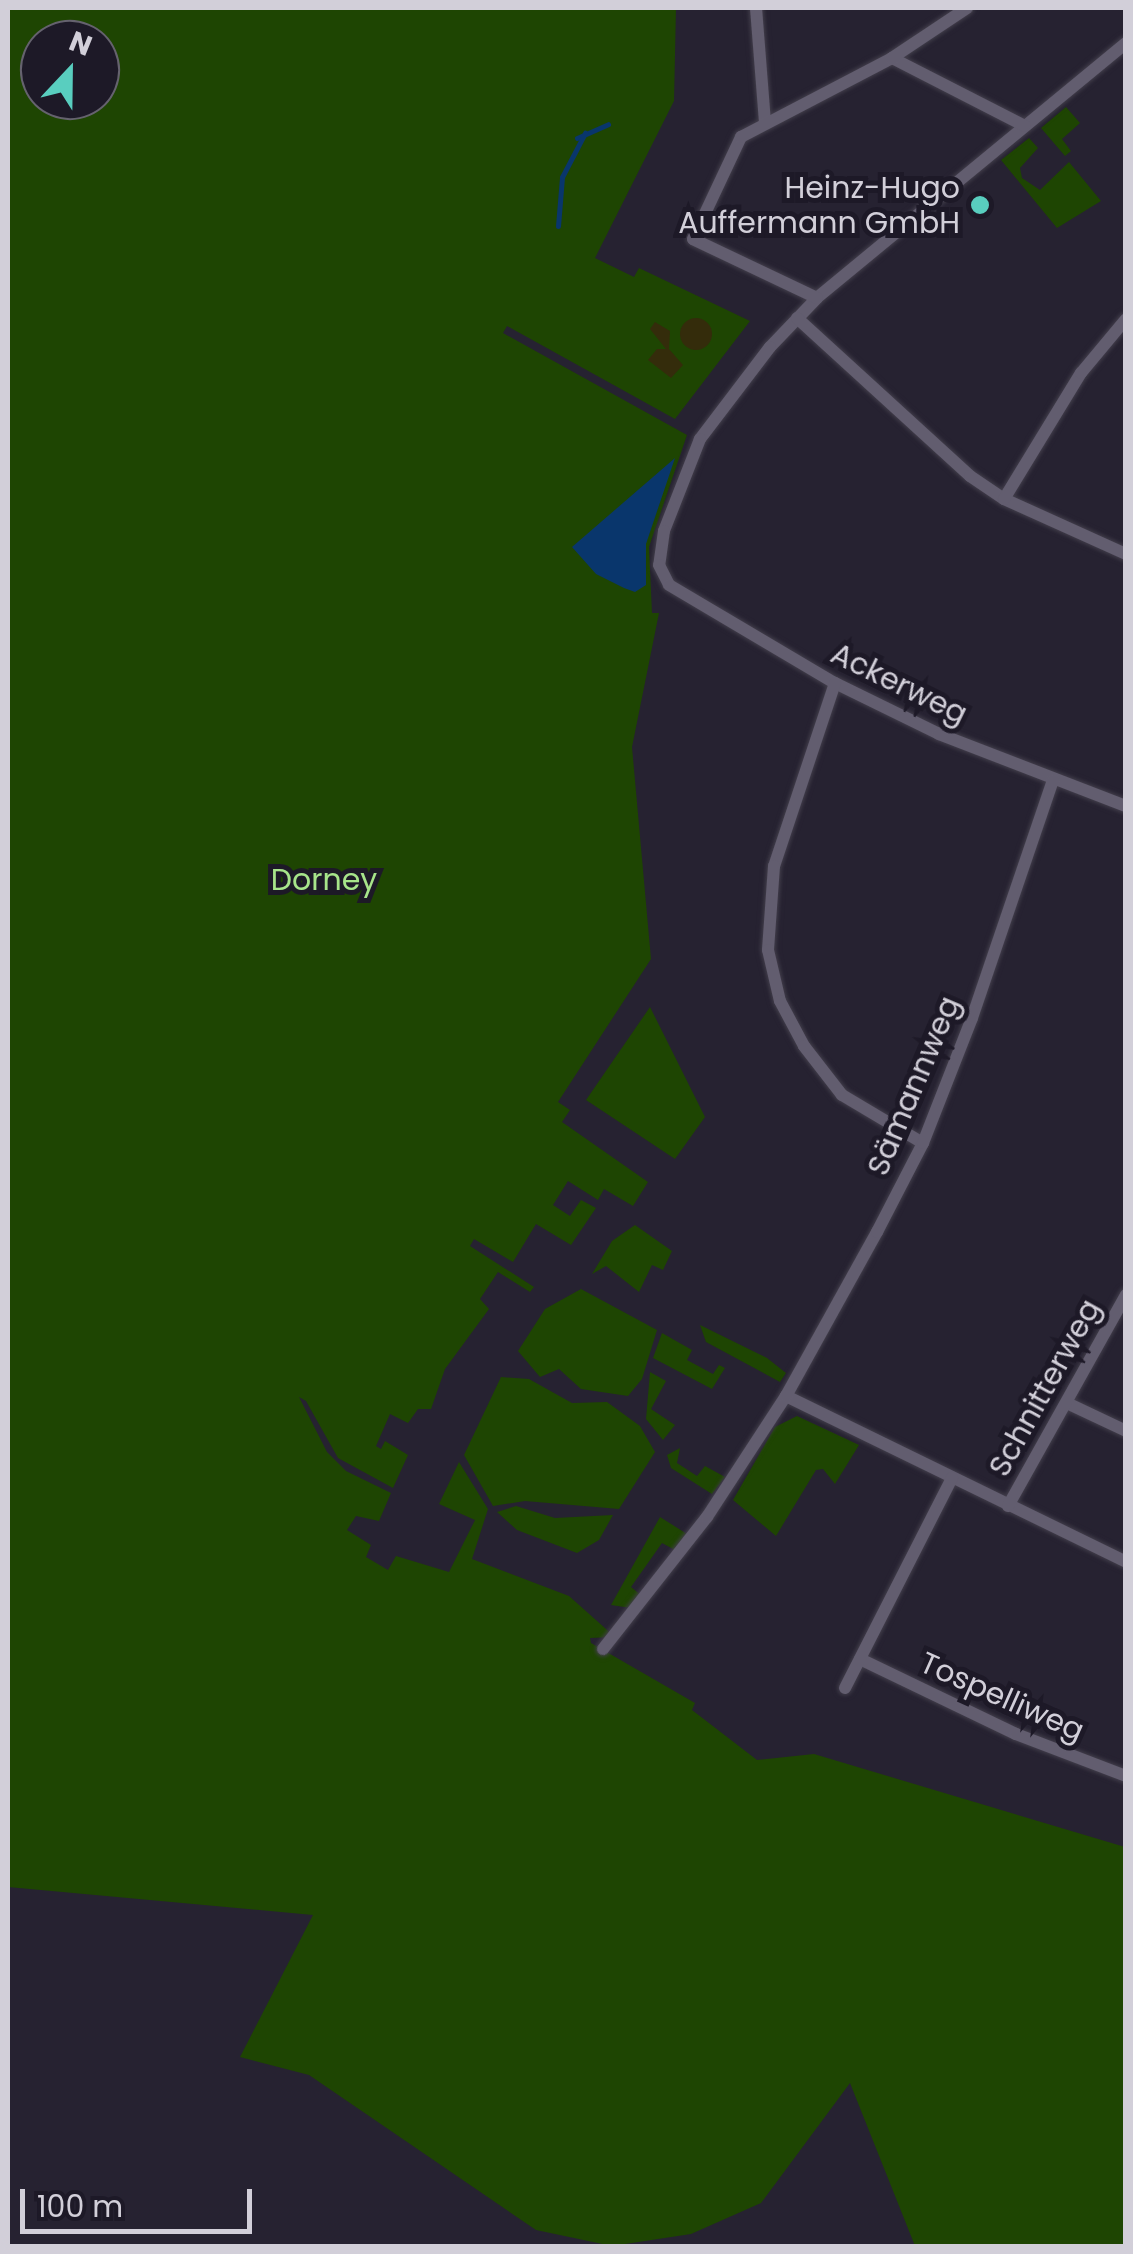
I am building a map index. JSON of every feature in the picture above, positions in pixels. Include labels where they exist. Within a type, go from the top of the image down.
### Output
[{"type":"street","points":[[756,8],[764,124]]},
{"type":"street","points":[[817,298],[693,239],[741,137],[892,58],[967,8]]},
{"type":"street","points":[[1126,43],[797,318],[876,396],[1004,499],[1126,554]]},
{"type":"street","points":[[892,58],[1025,126]]},
{"type":"street","name":"Ackerweg","points":[[797,318],[700,439],[664,531],[663,581],[835,683],[1053,780],[1126,806]]},
{"type":"street","points":[[1004,499],[1071,388],[1126,320]]},
{"type":"street","points":[[835,683],[774,866],[768,950],[780,1001],[804,1046],[842,1095],[923,1143]]},
{"type":"street","name":"Sämannweg","points":[[604,1649],[658,1586],[786,1396],[923,1143],[1053,780]]},
{"type":"street","name":"Schnitterweg","points":[[1008,1506],[1069,1404],[1126,1294]]},
{"type":"street","points":[[786,1396],[1126,1562]]},
{"type":"street","points":[[1069,1404],[1126,1431]]},
{"type":"street","points":[[846,1688],[952,1478]]},
{"type":"street","name":"Tospelliweg","points":[[860,1659],[1016,1734],[1126,1776]]},
{"type":"green space","name":"Dorney","points":[[8,8],[676,8],[674,101],[595,258],[634,277],[639,268],[750,321],[675,419],[507,326],[503,333],[687,435],[649,547],[652,613],[659,613],[632,747],[651,959],[558,1102],[570,1110],[562,1122],[648,1182],[633,1206],[604,1189],[598,1200],[568,1181],[553,1205],[570,1216],[581,1200],[596,1208],[571,1245],[536,1224],[513,1262],[474,1239],[470,1246],[534,1287],[530,1292],[498,1272],[480,1299],[489,1309],[445,1369],[431,1409],[418,1409],[408,1423],[390,1414],[376,1446],[381,1449],[385,1441],[408,1455],[393,1488],[338,1458],[306,1401],[299,1397],[327,1452],[346,1471],[391,1493],[379,1521],[356,1516],[347,1530],[371,1545],[366,1557],[388,1570],[396,1556],[449,1572],[475,1520],[439,1504],[459,1462],[488,1509],[472,1559],[569,1596],[615,1637],[590,1638],[591,1643],[695,1703],[692,1710],[757,1760],[814,1754],[1125,1847],[1125,2246],[915,2246],[850,2083],[761,2203],[691,2234],[612,2246],[536,2230],[309,2075],[240,2057],[313,1915],[8,1887]]},
{"type":"green space","points":[[1066,107],[1080,123],[1062,139],[1071,151],[1065,156],[1041,128]]},
{"type":"green space","points":[[1029,138],[1038,148],[1020,168],[1022,178],[1040,190],[1069,162],[1101,201],[1057,228],[1001,160]]},
{"type":"green space","points":[[650,1007],[705,1117],[675,1159],[586,1100]]},
{"type":"green space","points":[[635,1225],[672,1251],[663,1270],[652,1265],[639,1292],[606,1266],[592,1274],[612,1241]]},
{"type":"green space","points":[[581,1289],[657,1330],[642,1379],[628,1396],[581,1389],[559,1369],[540,1377],[518,1351],[545,1309]]},
{"type":"green space","points":[[700,1325],[767,1358],[786,1373],[780,1382],[706,1342]]},
{"type":"green space","points":[[662,1333],[692,1350],[687,1360],[713,1374],[719,1365],[725,1368],[712,1389],[653,1358]]},
{"type":"green space","points":[[650,1372],[666,1381],[651,1409],[675,1425],[663,1440],[646,1419]]},
{"type":"green space","points":[[501,1377],[529,1379],[572,1403],[607,1402],[640,1426],[655,1452],[619,1509],[525,1501],[493,1506],[464,1455]]},
{"type":"green space","points":[[797,1416],[859,1445],[835,1484],[823,1469],[816,1470],[776,1536],[733,1500],[775,1427]]},
{"type":"green space","points":[[680,1448],[677,1463],[697,1476],[705,1466],[725,1477],[712,1494],[671,1468],[667,1455]]},
{"type":"green space","points":[[516,1506],[555,1518],[613,1515],[599,1540],[577,1553],[517,1530],[497,1512]]},
{"type":"green space","points":[[660,1517],[687,1534],[675,1550],[662,1543],[631,1587],[642,1596],[631,1608],[611,1605]]},
{"type":"sand","points":[[696,318],[707,323],[712,334],[707,345],[696,350],[685,345],[680,334],[685,323]]},
{"type":"sand","points":[[655,322],[670,331],[669,349],[683,365],[671,378],[648,360],[657,349],[666,349],[650,329]]},
{"type":"water","points":[[675,458],[646,544],[646,585],[635,592],[596,574],[572,547]]},
{"type":"waterway","points":[[577,138],[608,124]]},
{"type":"waterway","points":[[558,226],[562,177],[585,133]]},
{"type":"place","name":"Heinz-Hugo Auffermann GmbH","points":[[980,205]]}]
